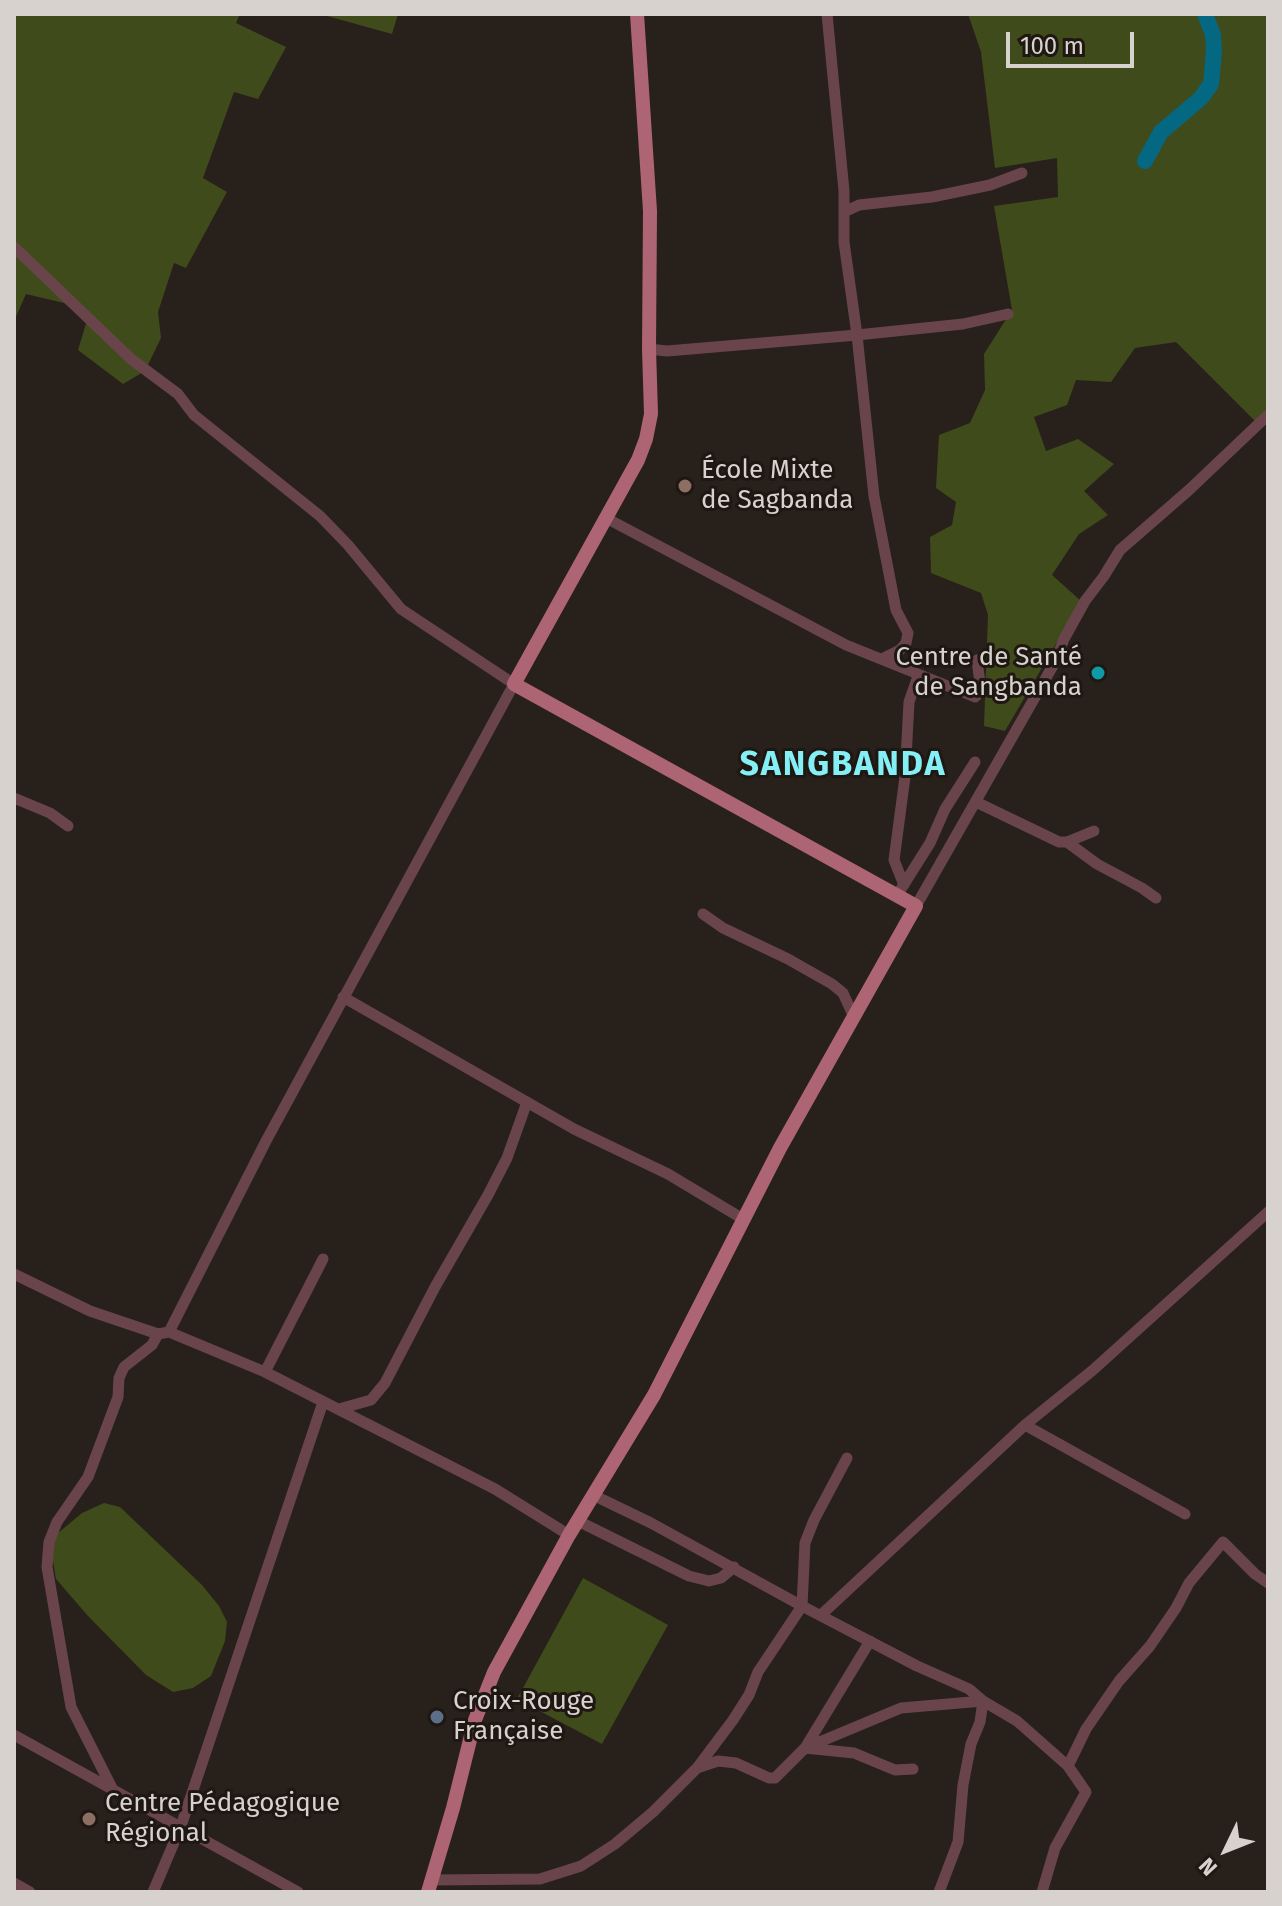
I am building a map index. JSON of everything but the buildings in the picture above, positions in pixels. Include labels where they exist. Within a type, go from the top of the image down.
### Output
[{"type":"main road","points":[[430,1886],[479,1708],[519,1622],[654,1395],[743,1219],[853,1015],[916,906],[900,890],[514,684],[638,460],[651,414],[650,211],[637,14]]},
{"type":"street","points":[[827,14],[838,108],[844,242],[880,532],[893,583],[896,610],[908,633],[906,643],[900,650],[882,659]]},
{"type":"street","points":[[844,212],[859,205],[932,197],[990,185],[1022,173]]},
{"type":"street","points":[[14,247],[131,359],[178,394],[194,415],[320,516],[401,609],[514,684],[163,1333],[124,1367],[119,1378],[118,1397],[88,1477],[57,1522],[49,1542],[47,1567],[71,1707],[114,1792]]},
{"type":"street","points":[[649,349],[667,351],[857,335],[963,324],[1008,314]]},
{"type":"street","points":[[916,906],[1055,662],[1085,601],[1120,550],[1268,415]]},
{"type":"street","points":[[606,518],[818,632],[918,676],[975,697],[981,691],[977,660]]},
{"type":"street","points":[[900,890],[894,860],[905,777],[909,702],[918,676]]},
{"type":"street","points":[[900,890],[975,762]]},
{"type":"street","points":[[14,798],[50,813],[68,826]]},
{"type":"street","points":[[976,802],[1052,840],[1067,842],[1097,864],[1156,898]]},
{"type":"street","points":[[1067,842],[1094,831]]},
{"type":"street","points":[[703,914],[723,928],[832,984],[843,993],[853,1015]]},
{"type":"street","points":[[343,997],[574,1129],[668,1174],[743,1219]]},
{"type":"street","points":[[339,1409],[371,1400],[385,1383],[507,1158],[527,1102]]},
{"type":"street","points":[[821,1615],[1025,1425],[1093,1370],[1268,1212]]},
{"type":"street","points":[[265,1372],[323,1259]]},
{"type":"street","points":[[14,1274],[90,1311],[163,1333],[265,1372],[495,1489],[569,1535]]},
{"type":"street","points":[[153,1892],[181,1826],[323,1402]]},
{"type":"street","points":[[1025,1425],[1185,1514]]},
{"type":"street","points":[[430,1886],[540,1879],[581,1866],[615,1844],[653,1812],[697,1768],[733,1720],[749,1695],[758,1672],[802,1606],[805,1543],[847,1458]]},
{"type":"street","points":[[593,1495],[917,1666],[969,1689],[1017,1721],[1068,1766],[1086,1792],[1055,1848],[1042,1892]]},
{"type":"street","points":[[578,1521],[689,1576],[709,1581],[721,1578],[734,1567]]},
{"type":"street","points":[[1068,1766],[1086,1729],[1119,1681],[1150,1646],[1189,1583],[1223,1542],[1268,1583]]},
{"type":"street","points":[[697,1768],[718,1761],[736,1763],[775,1778],[805,1748],[870,1641]]},
{"type":"street","points":[[805,1748],[901,1708],[983,1701]]},
{"type":"street","points":[[939,1892],[958,1842],[963,1785],[983,1701]]},
{"type":"street","points":[[14,1735],[181,1826],[281,1887],[298,1892]]},
{"type":"street","points":[[805,1748],[854,1753],[883,1767],[913,1769]]},
{"type":"street","points":[[14,1883],[30,1892]]},
{"type":"green space","points":[[14,14],[240,14],[236,23],[286,47],[258,99],[234,92],[203,178],[227,192],[186,268],[174,263],[158,312],[161,338],[145,371],[123,384],[78,350],[87,320],[64,303],[26,294],[14,321]]},
{"type":"green space","points":[[320,14],[398,14],[392,34]]},
{"type":"green space","points":[[968,14],[1268,14],[1268,408],[1255,421],[1176,342],[1135,348],[1111,382],[1076,380],[1067,405],[1034,417],[1046,451],[1078,439],[1114,464],[1084,491],[1108,515],[1079,534],[1052,575],[1081,601],[1005,731],[984,726],[988,615],[981,593],[931,573],[930,537],[952,525],[956,502],[936,488],[939,435],[970,423],[985,390],[984,354],[1012,310],[994,206],[1058,197],[1057,158],[995,168],[981,52]]},
{"type":"green space","points":[[104,1503],[120,1507],[202,1585],[227,1622],[225,1641],[211,1676],[193,1688],[173,1692],[146,1675],[56,1579],[51,1549],[58,1533],[82,1513]]},
{"type":"green space","points":[[583,1578],[668,1625],[602,1744],[517,1699]]},
{"type":"waterway","points":[[1145,161],[1161,132],[1201,98],[1211,84],[1213,35],[1205,14]]},
{"type":"place","name":"École Mixte de Sagbanda","points":[[685,486]]},
{"type":"place","name":"Centre de Santé de Sangbanda","points":[[1098,673]]},
{"type":"place","name":"Croix-Rouge Française","points":[[437,1717]]},
{"type":"place","name":"Centre Pédagogique Régional","points":[[89,1819]]},
{"type":"district","name":"SANGBANDA","points":[[843,766]]}]
